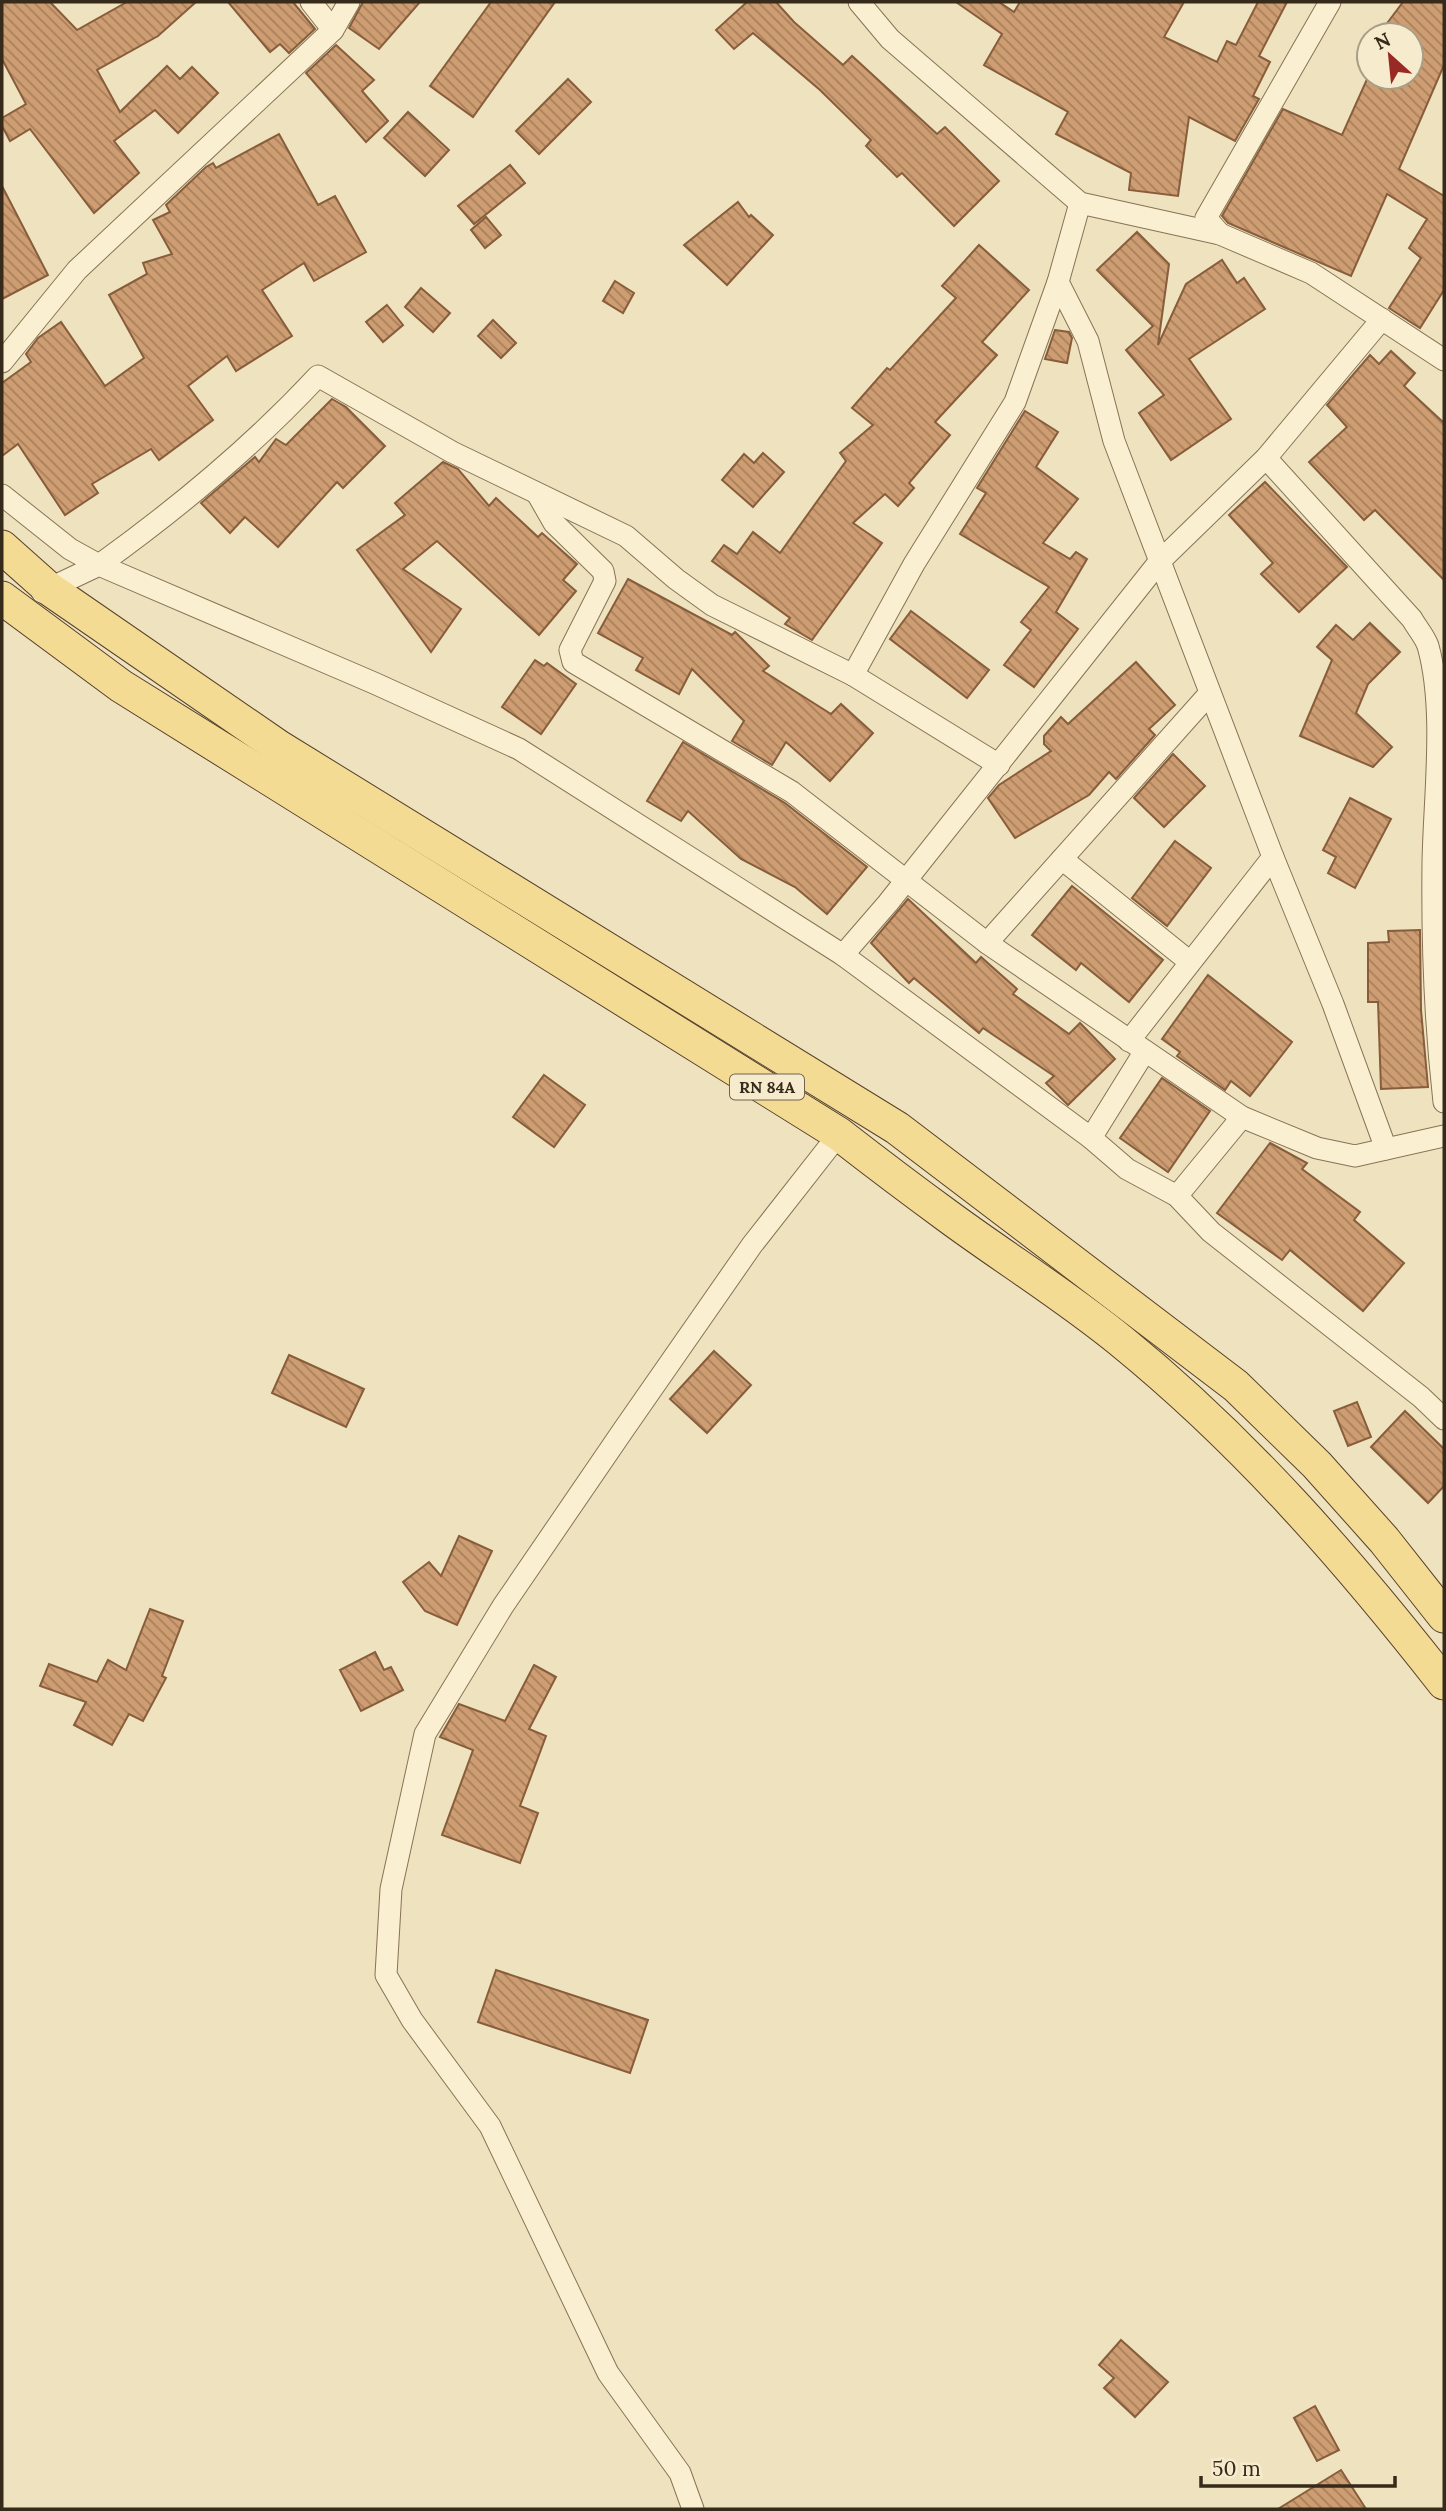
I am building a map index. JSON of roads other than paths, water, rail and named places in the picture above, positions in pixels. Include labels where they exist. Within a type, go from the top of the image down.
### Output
[{"type":"main road","name":"RN 84A","points":[[2,547],[48,588],[279,747],[897,1128],[1236,1386],[1317,1465],[1384,1540],[1442,1611]]},
{"type":"main road","name":"RN 84A","points":[[9,604],[121,686],[839,1134],[948,1217],[1076,1306],[1123,1342],[1229,1437],[1348,1562],[1444,1684]]},
{"type":"street","points":[[311,2],[333,30]]},
{"type":"street","points":[[2,362],[77,270],[333,30],[349,2]]},
{"type":"street","points":[[859,2],[890,39],[1080,203],[1220,234],[1311,273],[1444,360]]},
{"type":"street","points":[[1220,234],[1206,218],[1329,2]]},
{"type":"street","points":[[853,675],[914,564],[1015,402],[1058,282],[1080,203]]},
{"type":"street","points":[[1058,282],[1088,341],[1106,419],[1273,857],[1333,1003],[1386,1149]]},
{"type":"street","points":[[843,955],[906,881],[1159,562],[1266,458],[1382,319]]},
{"type":"street","points":[[9,604],[99,565],[132,541],[277,420],[318,376],[452,452],[626,536],[676,579],[712,605],[853,675],[999,765]]},
{"type":"street","points":[[1266,458],[1412,619],[1428,644],[1436,681],[1438,719],[1433,864],[1435,1004],[1444,1102]]},
{"type":"street","points":[[2,495],[70,549],[99,565],[374,683],[519,749],[843,955],[1091,1138],[1127,1169],[1177,1196],[1211,1232],[1421,1397],[1444,1419]]},
{"type":"street","points":[[538,495],[554,523],[603,571],[605,581],[570,650],[573,662],[792,792],[987,943],[1242,1117],[1317,1148],[1355,1156],[1444,1136]]},
{"type":"street","points":[[987,943],[1210,693]]},
{"type":"street","points":[[1091,1138],[1137,1046],[1189,962],[1273,857]]},
{"type":"street","points":[[1062,859],[1189,962]]},
{"type":"street","points":[[1177,1196],[1242,1117]]},
{"type":"street","points":[[693,2509],[680,2473],[608,2373],[490,2126],[411,2021],[386,1975],[391,1889],[425,1734],[503,1606],[624,1429],[752,1245],[839,1134]]}]
